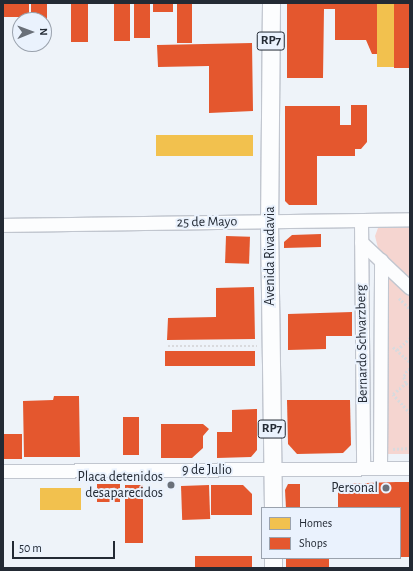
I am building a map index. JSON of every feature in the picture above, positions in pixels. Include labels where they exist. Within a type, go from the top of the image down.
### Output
[{"type":"main road","name":"Avenida Rivadavia","points":[[271,3],[269,221],[273,507]]},
{"type":"street","name":"25 de Mayo","points":[[3,225],[410,219]]},
{"type":"street","name":"Bernardo Schvarzberg","points":[[361,220],[363,468]]},
{"type":"street","points":[[361,242],[410,288]]},
{"type":"street","points":[[380,468],[381,260]]},
{"type":"street","name":"9 de Julio","points":[[3,471],[410,468]]},
{"type":"path","points":[[395,294],[410,309]]},
{"type":"path","points":[[397,350],[410,338]]},
{"type":"path","points":[[168,346],[270,346]]},
{"type":"path","points":[[392,346],[410,362]]},
{"type":"path","points":[[410,369],[404,377],[406,383],[410,386]]},
{"type":"path","points":[[394,394],[406,383]]},
{"type":"path","points":[[390,391],[410,413]]},
{"type":"path","points":[[388,449],[410,448]]},
{"type":"shaded area","points":[[410,227],[410,454],[386,454],[387,258],[378,248],[375,236],[378,228]]},
{"type":"building: Homes","points":[[377,3],[394,3],[394,67],[377,67]]},
{"type":"building: Homes","points":[[156,135],[253,135],[253,156],[156,156]]},
{"type":"building: Homes","points":[[40,488],[81,488],[81,510],[40,510]]},
{"type":"building: Shops","points":[[3,3],[29,3],[29,12],[12,12],[12,17],[3,17]]},
{"type":"building: Shops","points":[[31,3],[47,3],[47,12],[31,12]]},
{"type":"building: Shops","points":[[71,3],[88,3],[88,42],[71,42]]},
{"type":"building: Shops","points":[[114,3],[130,3],[130,41],[114,41]]},
{"type":"building: Shops","points":[[134,3],[150,3],[150,38],[134,38]]},
{"type":"building: Shops","points":[[153,3],[173,3],[173,12],[153,12]]},
{"type":"building: Shops","points":[[177,3],[192,3],[192,43],[177,43]]},
{"type":"building: Shops","points":[[287,3],[377,3],[377,54],[372,54],[366,40],[335,40],[335,9],[324,9],[323,78],[287,78]]},
{"type":"building: Shops","points":[[394,3],[410,3],[410,68],[394,68]]},
{"type":"building: Shops","points":[[252,43],[253,111],[209,113],[209,66],[158,67],[157,45]]},
{"type":"building: Shops","points":[[351,105],[367,105],[367,142],[361,149],[355,149],[355,156],[317,156],[317,205],[289,205],[285,201],[285,106],[340,106],[340,125],[351,125]]},
{"type":"building: Shops","points":[[321,234],[321,247],[284,248],[284,242],[292,235]]},
{"type":"building: Shops","points":[[226,236],[250,237],[249,264],[225,263]]},
{"type":"building: Shops","points":[[254,287],[255,339],[167,340],[168,318],[216,317],[216,288]]},
{"type":"building: Shops","points":[[352,312],[352,336],[326,336],[326,349],[288,350],[288,314]]},
{"type":"building: Shops","points":[[165,351],[255,351],[255,366],[165,366]]},
{"type":"building: Shops","points":[[54,396],[79,396],[80,457],[24,457],[23,401],[53,400]]},
{"type":"building: Shops","points":[[287,400],[350,400],[351,445],[343,453],[297,454],[288,444]]},
{"type":"building: Shops","points":[[257,409],[257,450],[251,457],[217,458],[217,432],[232,432],[232,410]]},
{"type":"building: Shops","points":[[123,417],[139,417],[139,455],[123,455]]},
{"type":"building: Shops","points":[[161,424],[203,424],[209,429],[203,436],[203,448],[192,458],[161,458]]},
{"type":"building: Shops","points":[[4,434],[22,434],[22,459],[4,459]]},
{"type":"building: Shops","points":[[410,482],[410,557],[401,557],[401,507],[338,507],[338,484]]},
{"type":"building: Shops","points":[[97,484],[120,484],[120,502],[97,502]]},
{"type":"building: Shops","points":[[288,484],[300,484],[300,507],[286,507],[285,490]]},
{"type":"building: Shops","points":[[125,485],[143,485],[143,543],[125,543]]},
{"type":"building: Shops","points":[[209,485],[210,519],[182,520],[181,486]]},
{"type":"building: Shops","points":[[211,485],[243,485],[252,494],[252,515],[211,515]]},
{"type":"building: Shops","points":[[195,556],[252,556],[252,568],[195,568]]},
{"type":"building: Shops","points":[[286,559],[329,559],[329,568],[286,568]]},
{"type":"place","name":"Placa detenidos desaparecidos","points":[[171,485]]},
{"type":"place","name":"Personal","points":[[386,488]]}]
